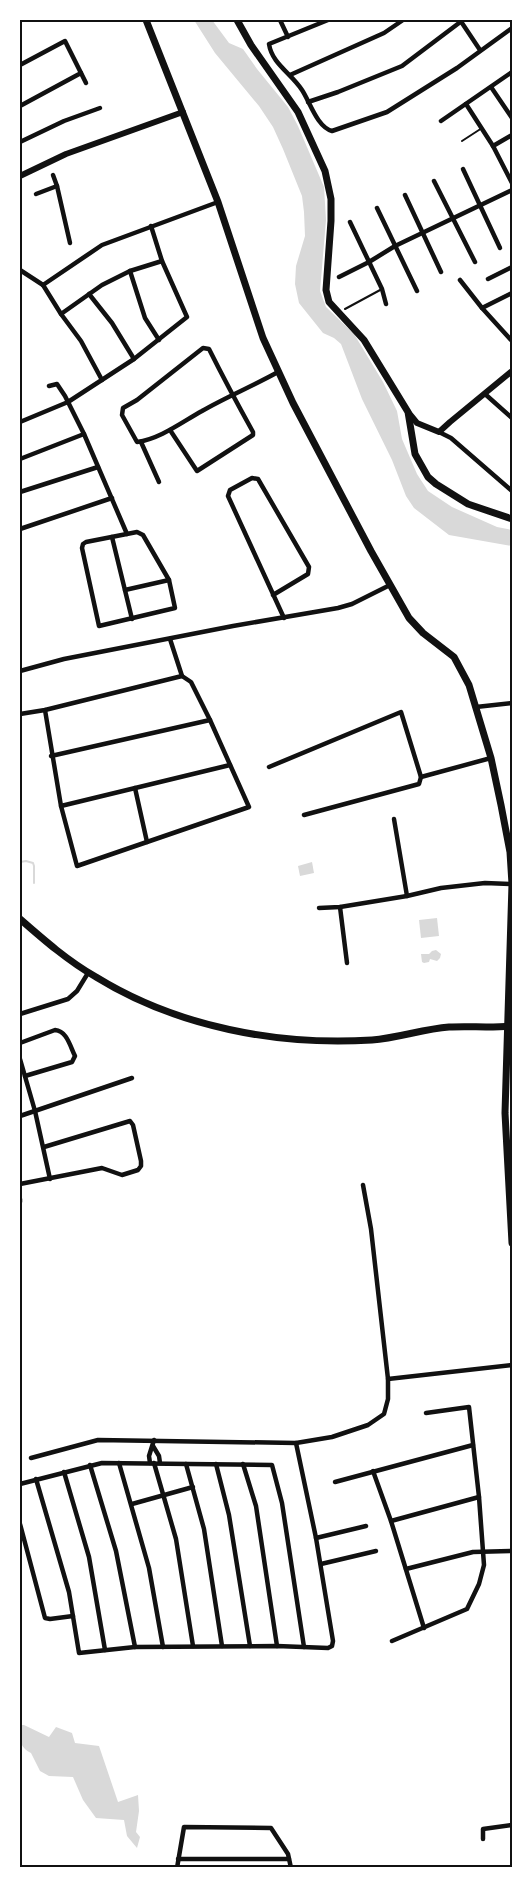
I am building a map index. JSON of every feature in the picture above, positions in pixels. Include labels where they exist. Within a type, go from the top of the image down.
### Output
[{"type":"main road","points":[[146,20],[218,202],[252,309],[278,372],[390,585],[414,624],[458,660],[477,707],[491,758],[506,830],[512,884],[510,1026],[505,1113],[513,1244]]},
{"type":"main road","points":[[237,20],[251,45],[297,112],[325,171],[331,199],[327,298],[333,308],[354,327],[364,340],[408,412],[415,454],[428,477],[468,504],[513,519]]},
{"type":"main road","points":[[20,919],[42,939],[88,973],[117,990],[172,1014],[198,1022],[268,1035],[319,1040],[370,1040],[394,1038],[433,1029],[510,1026]]},
{"type":"street","points":[[280,20],[288,37]]},
{"type":"street","points":[[328,20],[269,44],[280,66],[302,89],[321,123],[332,131],[387,112],[457,68],[513,28]]},
{"type":"street","points":[[290,75],[384,33],[403,20]]},
{"type":"street","points":[[292,104],[308,102],[338,92],[402,66],[461,20],[480,50]]},
{"type":"street","points":[[20,65],[65,41],[86,83]]},
{"type":"street","points":[[441,121],[513,72]]},
{"type":"street","points":[[20,106],[81,73]]},
{"type":"street","points":[[491,87],[513,118]]},
{"type":"street","points":[[297,112],[308,102]]},
{"type":"street","points":[[466,104],[513,183]]},
{"type":"street","points":[[20,142],[57,124],[100,108]]},
{"type":"street","points":[[20,176],[110,137],[183,112]]},
{"type":"street","points":[[493,146],[513,135]]},
{"type":"street","points":[[463,169],[500,248]]},
{"type":"street","points":[[53,175],[70,243]]},
{"type":"street","points":[[434,181],[475,262]]},
{"type":"street","points":[[36,194],[57,186]]},
{"type":"street","points":[[339,277],[423,232],[513,190]]},
{"type":"street","points":[[405,195],[441,272]]},
{"type":"street","points":[[43,285],[102,244],[218,202]]},
{"type":"street","points":[[377,208],[417,291]]},
{"type":"street","points":[[350,222],[382,289],[386,304]]},
{"type":"street","points":[[20,422],[68,402],[134,358],[187,317],[162,261],[151,226]]},
{"type":"street","points":[[61,314],[102,285],[130,271],[162,261]]},
{"type":"street","points":[[488,279],[513,267]]},
{"type":"street","points":[[20,270],[43,285],[81,340],[102,380]]},
{"type":"street","points":[[130,271],[146,318],[159,340]]},
{"type":"street","points":[[460,280],[513,341]]},
{"type":"street","points":[[482,308],[513,293]]},
{"type":"street","points":[[89,294],[112,323],[134,358]]},
{"type":"street","points":[[170,430],[197,471],[253,435],[233,395],[209,349],[203,348],[137,400],[123,408],[122,415],[137,442],[170,430],[233,395],[278,372]]},
{"type":"street","points":[[439,432],[513,371]]},
{"type":"street","points":[[48,386],[58,385],[68,402],[128,534]]},
{"type":"street","points":[[485,394],[513,418]]},
{"type":"street","points":[[408,412],[417,423],[451,438],[513,490]]},
{"type":"street","points":[[20,459],[84,434]]},
{"type":"street","points":[[141,442],[159,482]]},
{"type":"street","points":[[20,492],[98,467]]},
{"type":"street","points":[[273,595],[308,574],[309,567],[258,479],[252,478],[230,490],[228,496],[273,595],[284,618]]},
{"type":"street","points":[[20,529],[112,498]]},
{"type":"street","points":[[137,532],[143,535],[169,580],[175,608],[99,626],[83,544],[128,534],[137,532]]},
{"type":"street","points":[[112,537],[132,619]]},
{"type":"street","points":[[125,591],[169,580]]},
{"type":"street","points":[[20,671],[45,663],[352,604],[390,585]]},
{"type":"street","points":[[45,710],[61,806],[77,866],[249,807],[191,682],[182,676],[170,639]]},
{"type":"street","points":[[20,714],[45,710],[182,676]]},
{"type":"street","points":[[477,707],[513,703]]},
{"type":"street","points":[[269,767],[401,712],[421,777],[419,784],[304,815]]},
{"type":"street","points":[[51,756],[210,720]]},
{"type":"street","points":[[421,777],[491,758]]},
{"type":"street","points":[[61,806],[230,765]]},
{"type":"street","points":[[135,788],[147,842]]},
{"type":"street","points":[[394,819],[407,896]]},
{"type":"street","points":[[319,908],[340,907],[441,888],[485,883],[512,884]]},
{"type":"street","points":[[340,907],[346,963]]},
{"type":"street","points":[[20,1014],[68,999],[78,991],[88,973]]},
{"type":"street","points":[[20,1043],[60,1030],[65,1035],[75,1056],[72,1062],[26,1076]]},
{"type":"street","points":[[20,1059],[35,1111],[50,1179]]},
{"type":"street","points":[[20,1116],[132,1078]]},
{"type":"street","points":[[20,1185],[102,1168],[122,1175],[138,1170],[141,1161],[133,1125],[130,1121],[44,1147]]},
{"type":"street","points":[[31,1458],[98,1440],[154,1443],[296,1443],[332,1437],[368,1425],[384,1414],[388,1399],[388,1379],[371,1229],[363,1185]]},
{"type":"street","points":[[388,1379],[513,1365]]},
{"type":"street","points":[[392,1641],[467,1609],[483,1573],[479,1497],[469,1407],[426,1413]]},
{"type":"street","points":[[154,1443],[159,1456],[155,1463]]},
{"type":"street","points":[[154,1443],[149,1456],[155,1463],[176,1539],[193,1646]]},
{"type":"street","points":[[36,1479],[69,1592],[79,1653],[135,1647],[328,1647],[333,1644],[321,1564],[296,1443]]},
{"type":"street","points":[[335,1482],[473,1445]]},
{"type":"street","points":[[119,1463],[149,1568],[163,1647]]},
{"type":"street","points":[[20,1484],[90,1465],[155,1463],[272,1465],[282,1503],[304,1647]]},
{"type":"street","points":[[186,1464],[204,1529],[222,1646]]},
{"type":"street","points":[[216,1464],[229,1515],[250,1646]]},
{"type":"street","points":[[243,1464],[256,1506],[277,1646]]},
{"type":"street","points":[[90,1465],[116,1551],[135,1647]]},
{"type":"street","points":[[64,1472],[89,1557],[105,1650]]},
{"type":"street","points":[[373,1472],[391,1521],[424,1628]]},
{"type":"street","points":[[132,1504],[193,1487]]},
{"type":"street","points":[[391,1521],[479,1497]]},
{"type":"street","points":[[20,1524],[45,1618],[73,1616]]},
{"type":"street","points":[[316,1538],[366,1526]]},
{"type":"street","points":[[321,1564],[376,1551]]},
{"type":"street","points":[[406,1569],[472,1552],[513,1551]]},
{"type":"street","points":[[483,1839],[484,1828],[513,1825]]},
{"type":"street","points":[[177,1868],[184,1827],[271,1828],[289,1859],[291,1868]]},
{"type":"street","points":[[178,1858],[289,1859]]},
{"type":"lane","points":[[462,141],[482,128]]},
{"type":"lane","points":[[345,309],[382,289]]},
{"type":"shaded area","points":[[194,20],[212,20],[229,43],[243,49],[288,107],[298,126],[324,187],[326,220],[320,291],[326,307],[354,334],[383,382],[397,411],[402,439],[417,474],[428,491],[452,507],[497,527],[512,530],[512,546],[449,535],[414,508],[406,496],[392,460],[362,399],[341,344],[323,333],[299,303],[295,284],[296,266],[305,236],[304,212],[302,196],[283,149],[273,127],[259,106],[215,53]]},
{"type":"shaded area","points":[[312,862],[314,873],[300,876],[298,866]]},
{"type":"shaded area","points":[[437,918],[439,936],[421,938],[419,920]]},
{"type":"shaded area","points":[[436,950],[441,954],[437,961],[430,959],[429,962],[422,962],[421,954],[429,954]]},
{"type":"shaded area","points":[[20,1725],[49,1737],[56,1727],[72,1733],[75,1743],[99,1746],[118,1802],[138,1795],[139,1811],[136,1832],[140,1837],[137,1848],[127,1836],[124,1820],[96,1818],[83,1800],[73,1777],[49,1776],[40,1771],[31,1753],[22,1745]]},
{"type":"waterway","points":[[20,862],[33,863],[34,883]]}]
